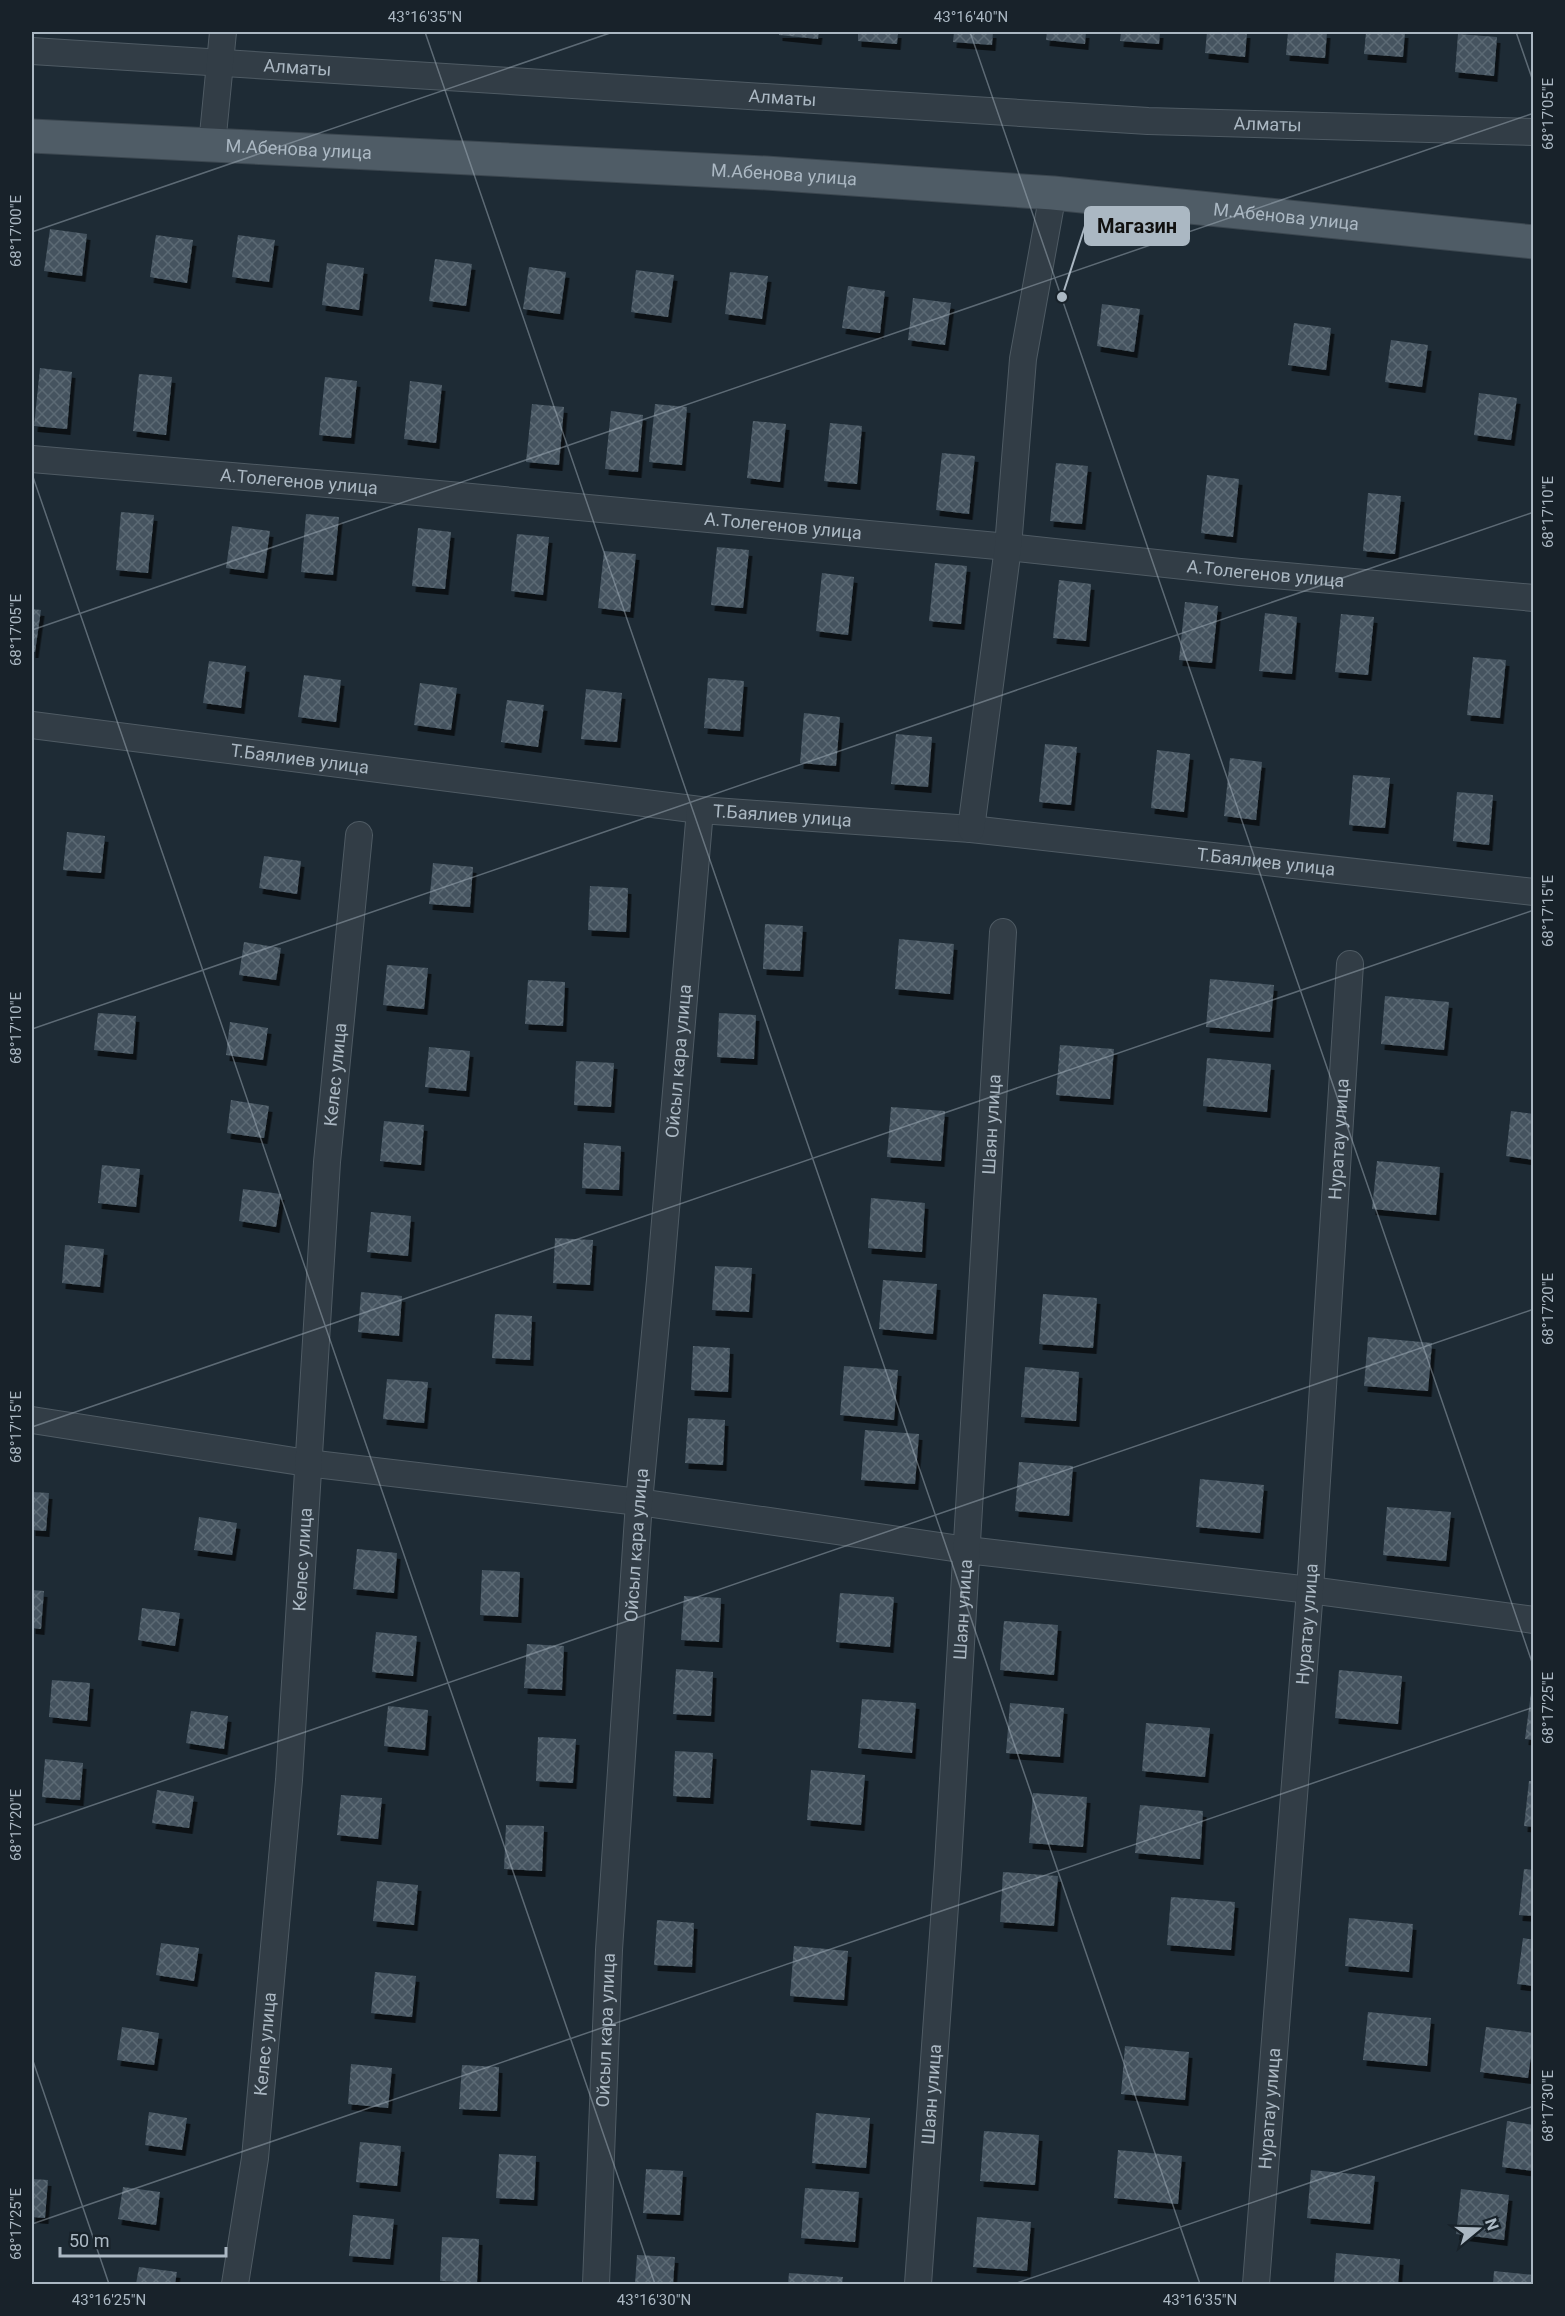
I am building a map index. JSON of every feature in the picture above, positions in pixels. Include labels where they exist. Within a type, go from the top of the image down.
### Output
[{"type":"main road","name":"М.Абенова улица","points":[[32,136],[766,173],[1053,193],[1533,242]]},
{"type":"street","points":[[212,145],[222,32]]},
{"type":"street","name":"Алматы","points":[[32,51],[1148,121],[1533,132]]},
{"type":"street","points":[[971,828],[1008,547],[1023,359],[1053,193]]},
{"type":"street","name":"А.Толегенов улица","points":[[32,459],[374,488],[1008,547],[1240,573],[1533,598]]},
{"type":"street","name":"Т.Баялиев улица","points":[[32,725],[700,810],[971,828],[1533,892]]},
{"type":"street","name":"Ойсыл кара улица","points":[[596,2284],[609,1950],[639,1502],[700,810]]},
{"type":"street","name":"Келес улица","points":[[235,2284],[255,2158],[289,1780],[327,1162],[359,836]]},
{"type":"street","name":"Шаян улица","points":[[918,2284],[947,1875],[1003,932]]},
{"type":"street","name":"Нуратау улица","points":[[1256,2284],[1310,1590],[1350,964]]},
{"type":"street","points":[[32,1420],[307,1463],[639,1502],[967,1550],[1310,1590],[1533,1620]]},
{"type":"building","points":[[779,32],[819,32],[818,39],[779,35]]},
{"type":"building","points":[[858,32],[898,32],[897,44],[858,41]]},
{"type":"building","points":[[954,32],[993,32],[992,45],[953,42]]},
{"type":"building","points":[[1047,32],[1086,32],[1085,44],[1046,40]]},
{"type":"building","points":[[1121,32],[1160,32],[1159,44],[1120,41]]},
{"type":"building","points":[[1207,32],[1247,32],[1245,57],[1205,53]]},
{"type":"building","points":[[1288,32],[1327,32],[1325,58],[1286,55]]},
{"type":"building","points":[[1366,32],[1405,32],[1403,57],[1364,54]]},
{"type":"building","points":[[1458,34],[1497,37],[1494,76],[1455,72]]},
{"type":"building","points":[[50,229],[87,234],[82,276],[44,271]]},
{"type":"building","points":[[156,235],[193,240],[187,283],[150,277]]},
{"type":"building","points":[[238,235],[275,240],[269,282],[232,277]]},
{"type":"building","points":[[435,259],[472,264],[466,306],[429,301]]},
{"type":"building","points":[[327,263],[364,268],[359,310],[322,305]]},
{"type":"building","points":[[529,267],[566,272],[560,314],[523,309]]},
{"type":"building","points":[[636,270],[674,275],[668,317],[631,312]]},
{"type":"building","points":[[730,272],[768,276],[762,319],[725,314]]},
{"type":"building","points":[[848,286],[885,291],[880,333],[842,328]]},
{"type":"building","points":[[913,298],[951,303],[945,345],[908,340]]},
{"type":"building","points":[[1102,304],[1140,309],[1134,352],[1097,346]]},
{"type":"building","points":[[1294,323],[1331,328],[1326,370],[1288,365]]},
{"type":"building","points":[[1391,340],[1428,345],[1422,387],[1385,382]]},
{"type":"building","points":[[40,368],[72,372],[67,429],[34,426]]},
{"type":"building","points":[[139,374],[172,377],[166,435],[133,431]]},
{"type":"building","points":[[325,377],[357,381],[351,438],[319,435]]},
{"type":"building","points":[[410,381],[442,385],[436,443],[404,439]]},
{"type":"building","points":[[1479,393],[1517,398],[1511,440],[1474,435]]},
{"type":"building","points":[[532,404],[564,407],[559,465],[526,462]]},
{"type":"building","points":[[655,404],[687,407],[682,465],[649,462]]},
{"type":"building","points":[[611,411],[643,415],[638,472],[605,469]]},
{"type":"building","points":[[753,421],[786,424],[780,482],[747,478]]},
{"type":"building","points":[[830,423],[862,426],[857,484],[824,481]]},
{"type":"building","points":[[942,453],[975,456],[969,514],[936,510]]},
{"type":"building","points":[[1056,463],[1088,466],[1082,524],[1050,521]]},
{"type":"building","points":[[1207,475],[1239,479],[1233,537],[1201,533]]},
{"type":"building","points":[[1368,493],[1401,496],[1395,554],[1363,551]]},
{"type":"building","points":[[121,512],[154,515],[148,573],[116,570]]},
{"type":"building","points":[[306,514],[339,517],[333,575],[301,572]]},
{"type":"building","points":[[232,526],[270,531],[264,573],[226,568]]},
{"type":"building","points":[[418,528],[451,532],[445,589],[412,586]]},
{"type":"building","points":[[517,534],[549,537],[543,595],[511,591]]},
{"type":"building","points":[[717,547],[749,550],[743,608],[711,605]]},
{"type":"building","points":[[604,551],[636,554],[630,612],[598,608]]},
{"type":"building","points":[[935,563],[967,566],[961,624],[929,621]]},
{"type":"building","points":[[822,573],[854,577],[848,635],[816,631]]},
{"type":"building","points":[[1059,580],[1091,584],[1086,641],[1053,638]]},
{"type":"building","points":[[1185,602],[1218,606],[1212,663],[1179,660]]},
{"type":"building","points":[[32,609],[41,610],[35,652],[32,652]]},
{"type":"building","points":[[1265,613],[1297,617],[1292,674],[1259,671]]},
{"type":"building","points":[[1341,614],[1374,617],[1368,675],[1335,672]]},
{"type":"building","points":[[1473,657],[1506,660],[1500,718],[1467,715]]},
{"type":"building","points":[[209,661],[246,666],[241,708],[203,703]]},
{"type":"building","points":[[304,675],[341,680],[336,722],[298,717]]},
{"type":"building","points":[[708,678],[744,681],[740,731],[704,728]]},
{"type":"building","points":[[420,683],[457,688],[451,730],[414,725]]},
{"type":"building","points":[[586,689],[622,693],[617,742],[581,739]]},
{"type":"building","points":[[507,700],[544,705],[538,747],[501,742]]},
{"type":"building","points":[[804,713],[840,717],[836,766],[800,763]]},
{"type":"building","points":[[896,734],[932,737],[928,787],[891,784]]},
{"type":"building","points":[[1045,744],[1077,747],[1071,805],[1039,802]]},
{"type":"building","points":[[1157,750],[1190,754],[1184,812],[1151,808]]},
{"type":"building","points":[[1230,758],[1262,762],[1256,820],[1224,816]]},
{"type":"building","points":[[1353,775],[1390,778],[1385,828],[1349,825]]},
{"type":"building","points":[[1457,792],[1493,795],[1489,845],[1453,841]]},
{"type":"building","points":[[67,832],[105,836],[101,873],[63,870]]},
{"type":"building","points":[[264,856],[301,861],[297,894],[259,888]]},
{"type":"building","points":[[433,863],[473,867],[470,907],[429,904]]},
{"type":"building","points":[[590,886],[628,888],[626,932],[588,930]]},
{"type":"building","points":[[765,924],[803,926],[800,971],[763,969]]},
{"type":"building","points":[[899,939],[954,944],[950,994],[895,989]]},
{"type":"building","points":[[244,942],[281,948],[276,980],[239,975]]},
{"type":"building","points":[[387,965],[428,968],[424,1009],[383,1005]]},
{"type":"building","points":[[1210,979],[1274,985],[1270,1032],[1206,1027]]},
{"type":"building","points":[[528,980],[565,982],[563,1026],[525,1024]]},
{"type":"building","points":[[1385,996],[1449,1002],[1444,1050],[1381,1044]]},
{"type":"building","points":[[98,1013],[136,1016],[133,1054],[94,1050]]},
{"type":"building","points":[[719,1013],[756,1015],[754,1059],[717,1057]]},
{"type":"building","points":[[230,1022],[268,1028],[263,1060],[226,1055]]},
{"type":"building","points":[[1060,1045],[1114,1049],[1110,1099],[1056,1095]]},
{"type":"building","points":[[429,1047],[470,1051],[466,1091],[425,1087]]},
{"type":"building","points":[[1207,1058],[1271,1064],[1267,1112],[1203,1106]]},
{"type":"building","points":[[576,1061],[614,1063],[611,1107],[574,1105]]},
{"type":"building","points":[[231,1100],[269,1106],[264,1138],[227,1133]]},
{"type":"building","points":[[891,1107],[945,1111],[941,1161],[887,1157]]},
{"type":"building","points":[[1511,1111],[1534,1114],[1534,1160],[1506,1156]]},
{"type":"building","points":[[384,1121],[424,1125],[421,1165],[380,1161]]},
{"type":"building","points":[[584,1143],[621,1146],[619,1190],[582,1188]]},
{"type":"building","points":[[1377,1161],[1440,1167],[1436,1215],[1372,1209]]},
{"type":"building","points":[[102,1165],[140,1169],[136,1207],[98,1203]]},
{"type":"building","points":[[243,1189],[281,1194],[276,1227],[239,1221]]},
{"type":"building","points":[[871,1198],[925,1203],[922,1252],[868,1248]]},
{"type":"building","points":[[371,1212],[411,1216],[408,1256],[367,1252]]},
{"type":"building","points":[[555,1238],[593,1240],[590,1285],[553,1283]]},
{"type":"building","points":[[65,1245],[104,1249],[100,1287],[62,1283]]},
{"type":"building","points":[[715,1266],[752,1268],[749,1312],[712,1310]]},
{"type":"building","points":[[883,1280],[937,1284],[933,1334],[879,1329]]},
{"type":"building","points":[[361,1292],[402,1296],[399,1336],[358,1332]]},
{"type":"building","points":[[1043,1294],[1097,1298],[1093,1348],[1039,1344]]},
{"type":"building","points":[[495,1314],[532,1316],[530,1360],[492,1358]]},
{"type":"building","points":[[1368,1337],[1432,1343],[1428,1391],[1364,1386]]},
{"type":"building","points":[[693,1346],[730,1348],[728,1392],[691,1390]]},
{"type":"building","points":[[844,1366],[898,1370],[894,1420],[840,1415]]},
{"type":"building","points":[[1025,1367],[1079,1372],[1076,1421],[1021,1417]]},
{"type":"building","points":[[387,1379],[428,1382],[424,1423],[383,1419]]},
{"type":"building","points":[[688,1418],[725,1420],[723,1465],[685,1463]]},
{"type":"building","points":[[865,1430],[919,1434],[915,1484],[861,1480]]},
{"type":"building","points":[[1019,1462],[1073,1466],[1069,1516],[1015,1511]]},
{"type":"building","points":[[1200,1479],[1264,1485],[1260,1533],[1196,1527]]},
{"type":"building","points":[[32,1492],[49,1493],[46,1531],[32,1530]]},
{"type":"building","points":[[1387,1507],[1451,1512],[1446,1561],[1383,1555]]},
{"type":"building","points":[[199,1517],[237,1523],[232,1555],[194,1550]]},
{"type":"building","points":[[357,1549],[397,1553],[394,1593],[353,1589]]},
{"type":"building","points":[[482,1570],[520,1572],[518,1617],[480,1615]]},
{"type":"building","points":[[32,1590],[44,1591],[41,1629],[32,1628]]},
{"type":"building","points":[[840,1593],[894,1597],[890,1647],[836,1642]]},
{"type":"building","points":[[684,1596],[721,1598],[719,1642],[681,1640]]},
{"type":"building","points":[[142,1608],[180,1613],[175,1646],[138,1640]]},
{"type":"building","points":[[1004,1621],[1058,1625],[1054,1675],[1000,1670]]},
{"type":"building","points":[[376,1632],[417,1636],[413,1676],[372,1672]]},
{"type":"building","points":[[527,1644],[564,1646],[562,1690],[524,1688]]},
{"type":"building","points":[[676,1669],[713,1672],[711,1716],[673,1714]]},
{"type":"building","points":[[1339,1670],[1402,1676],[1398,1724],[1335,1718]]},
{"type":"building","points":[[52,1680],[90,1683],[87,1721],[49,1717]]},
{"type":"building","points":[[1531,1693],[1534,1693],[1534,1740],[1525,1739]]},
{"type":"building","points":[[862,1699],[916,1703],[912,1753],[858,1748]]},
{"type":"building","points":[[1010,1703],[1064,1708],[1060,1757],[1006,1753]]},
{"type":"building","points":[[388,1706],[428,1710],[425,1750],[384,1746]]},
{"type":"building","points":[[191,1711],[228,1716],[224,1749],[186,1743]]},
{"type":"building","points":[[1146,1723],[1210,1728],[1205,1777],[1142,1771]]},
{"type":"building","points":[[538,1737],[576,1739],[573,1783],[536,1781]]},
{"type":"building","points":[[675,1751],[713,1753],[710,1798],[673,1796]]},
{"type":"building","points":[[45,1759],[83,1763],[80,1800],[42,1797]]},
{"type":"building","points":[[811,1770],[865,1775],[861,1825],[807,1820]]},
{"type":"building","points":[[1529,1781],[1534,1781],[1534,1827],[1524,1826]]},
{"type":"building","points":[[157,1790],[194,1796],[189,1828],[152,1823]]},
{"type":"building","points":[[1033,1793],[1087,1797],[1083,1847],[1029,1843]]},
{"type":"building","points":[[341,1795],[382,1798],[378,1839],[337,1835]]},
{"type":"building","points":[[1140,1805],[1203,1811],[1200,1859],[1135,1853]]},
{"type":"building","points":[[506,1825],[544,1826],[542,1871],[504,1869]]},
{"type":"building","points":[[1524,1869],[1534,1870],[1534,1916],[1519,1915]]},
{"type":"building","points":[[1003,1872],[1058,1876],[1054,1926],[1000,1922]]},
{"type":"building","points":[[377,1881],[418,1885],[414,1925],[373,1921]]},
{"type":"building","points":[[1171,1897],[1235,1902],[1231,1950],[1167,1945]]},
{"type":"building","points":[[1349,1918],[1413,1924],[1409,1972],[1345,1966]]},
{"type":"building","points":[[657,1920],[694,1923],[692,1967],[654,1965]]},
{"type":"building","points":[[1523,1938],[1534,1940],[1534,1986],[1517,1984]]},
{"type":"building","points":[[161,1943],[199,1948],[194,1981],[156,1975]]},
{"type":"building","points":[[794,1946],[848,1951],[844,2000],[790,1996]]},
{"type":"building","points":[[375,1972],[416,1976],[412,2017],[371,2013]]},
{"type":"building","points":[[1368,2012],[1431,2018],[1427,2066],[1363,2060]]},
{"type":"building","points":[[122,2027],[159,2033],[154,2065],[117,2060]]},
{"type":"building","points":[[1486,2027],[1534,2033],[1528,2078],[1480,2072]]},
{"type":"building","points":[[1125,2046],[1189,2052],[1185,2100],[1121,2094]]},
{"type":"building","points":[[351,2064],[392,2068],[388,2108],[348,2104]]},
{"type":"building","points":[[462,2065],[499,2067],[497,2111],[459,2109]]},
{"type":"building","points":[[149,2112],[187,2118],[182,2150],[145,2145]]},
{"type":"building","points":[[816,2113],[870,2118],[866,2168],[812,2163]]},
{"type":"building","points":[[1507,2121],[1534,2125],[1534,2171],[1502,2167]]},
{"type":"building","points":[[984,2131],[1039,2135],[1035,2185],[980,2181]]},
{"type":"building","points":[[360,2142],[401,2146],[397,2186],[356,2182]]},
{"type":"building","points":[[1118,2150],[1182,2156],[1178,2204],[1114,2198]]},
{"type":"building","points":[[499,2154],[536,2156],[534,2200],[496,2198]]},
{"type":"building","points":[[646,2169],[683,2171],[680,2215],[643,2213]]},
{"type":"building","points":[[1311,2170],[1375,2176],[1370,2224],[1307,2218]]},
{"type":"building","points":[[32,2179],[48,2180],[45,2218],[32,2217]]},
{"type":"building","points":[[123,2187],[160,2192],[156,2225],[118,2219]]},
{"type":"building","points":[[805,2188],[859,2192],[855,2242],[801,2238]]},
{"type":"building","points":[[1461,2189],[1509,2195],[1504,2240],[1456,2234]]},
{"type":"building","points":[[353,2215],[394,2219],[390,2259],[349,2256]]},
{"type":"building","points":[[977,2217],[1031,2222],[1027,2271],[973,2267]]},
{"type":"building","points":[[442,2237],[479,2239],[477,2283],[440,2281]]},
{"type":"building","points":[[1336,2253],[1400,2259],[1398,2284],[1334,2284]]},
{"type":"building","points":[[637,2255],[675,2257],[673,2284],[635,2284]]},
{"type":"building","points":[[139,2267],[177,2272],[175,2284],[136,2284]]},
{"type":"building","points":[[1494,2271],[1534,2275],[1534,2284],[1493,2284]]},
{"type":"building","points":[[789,2273],[843,2277],[842,2284],[788,2284]]},
{"type":"place","name":"Магазин","points":[[1062,297]]}]
